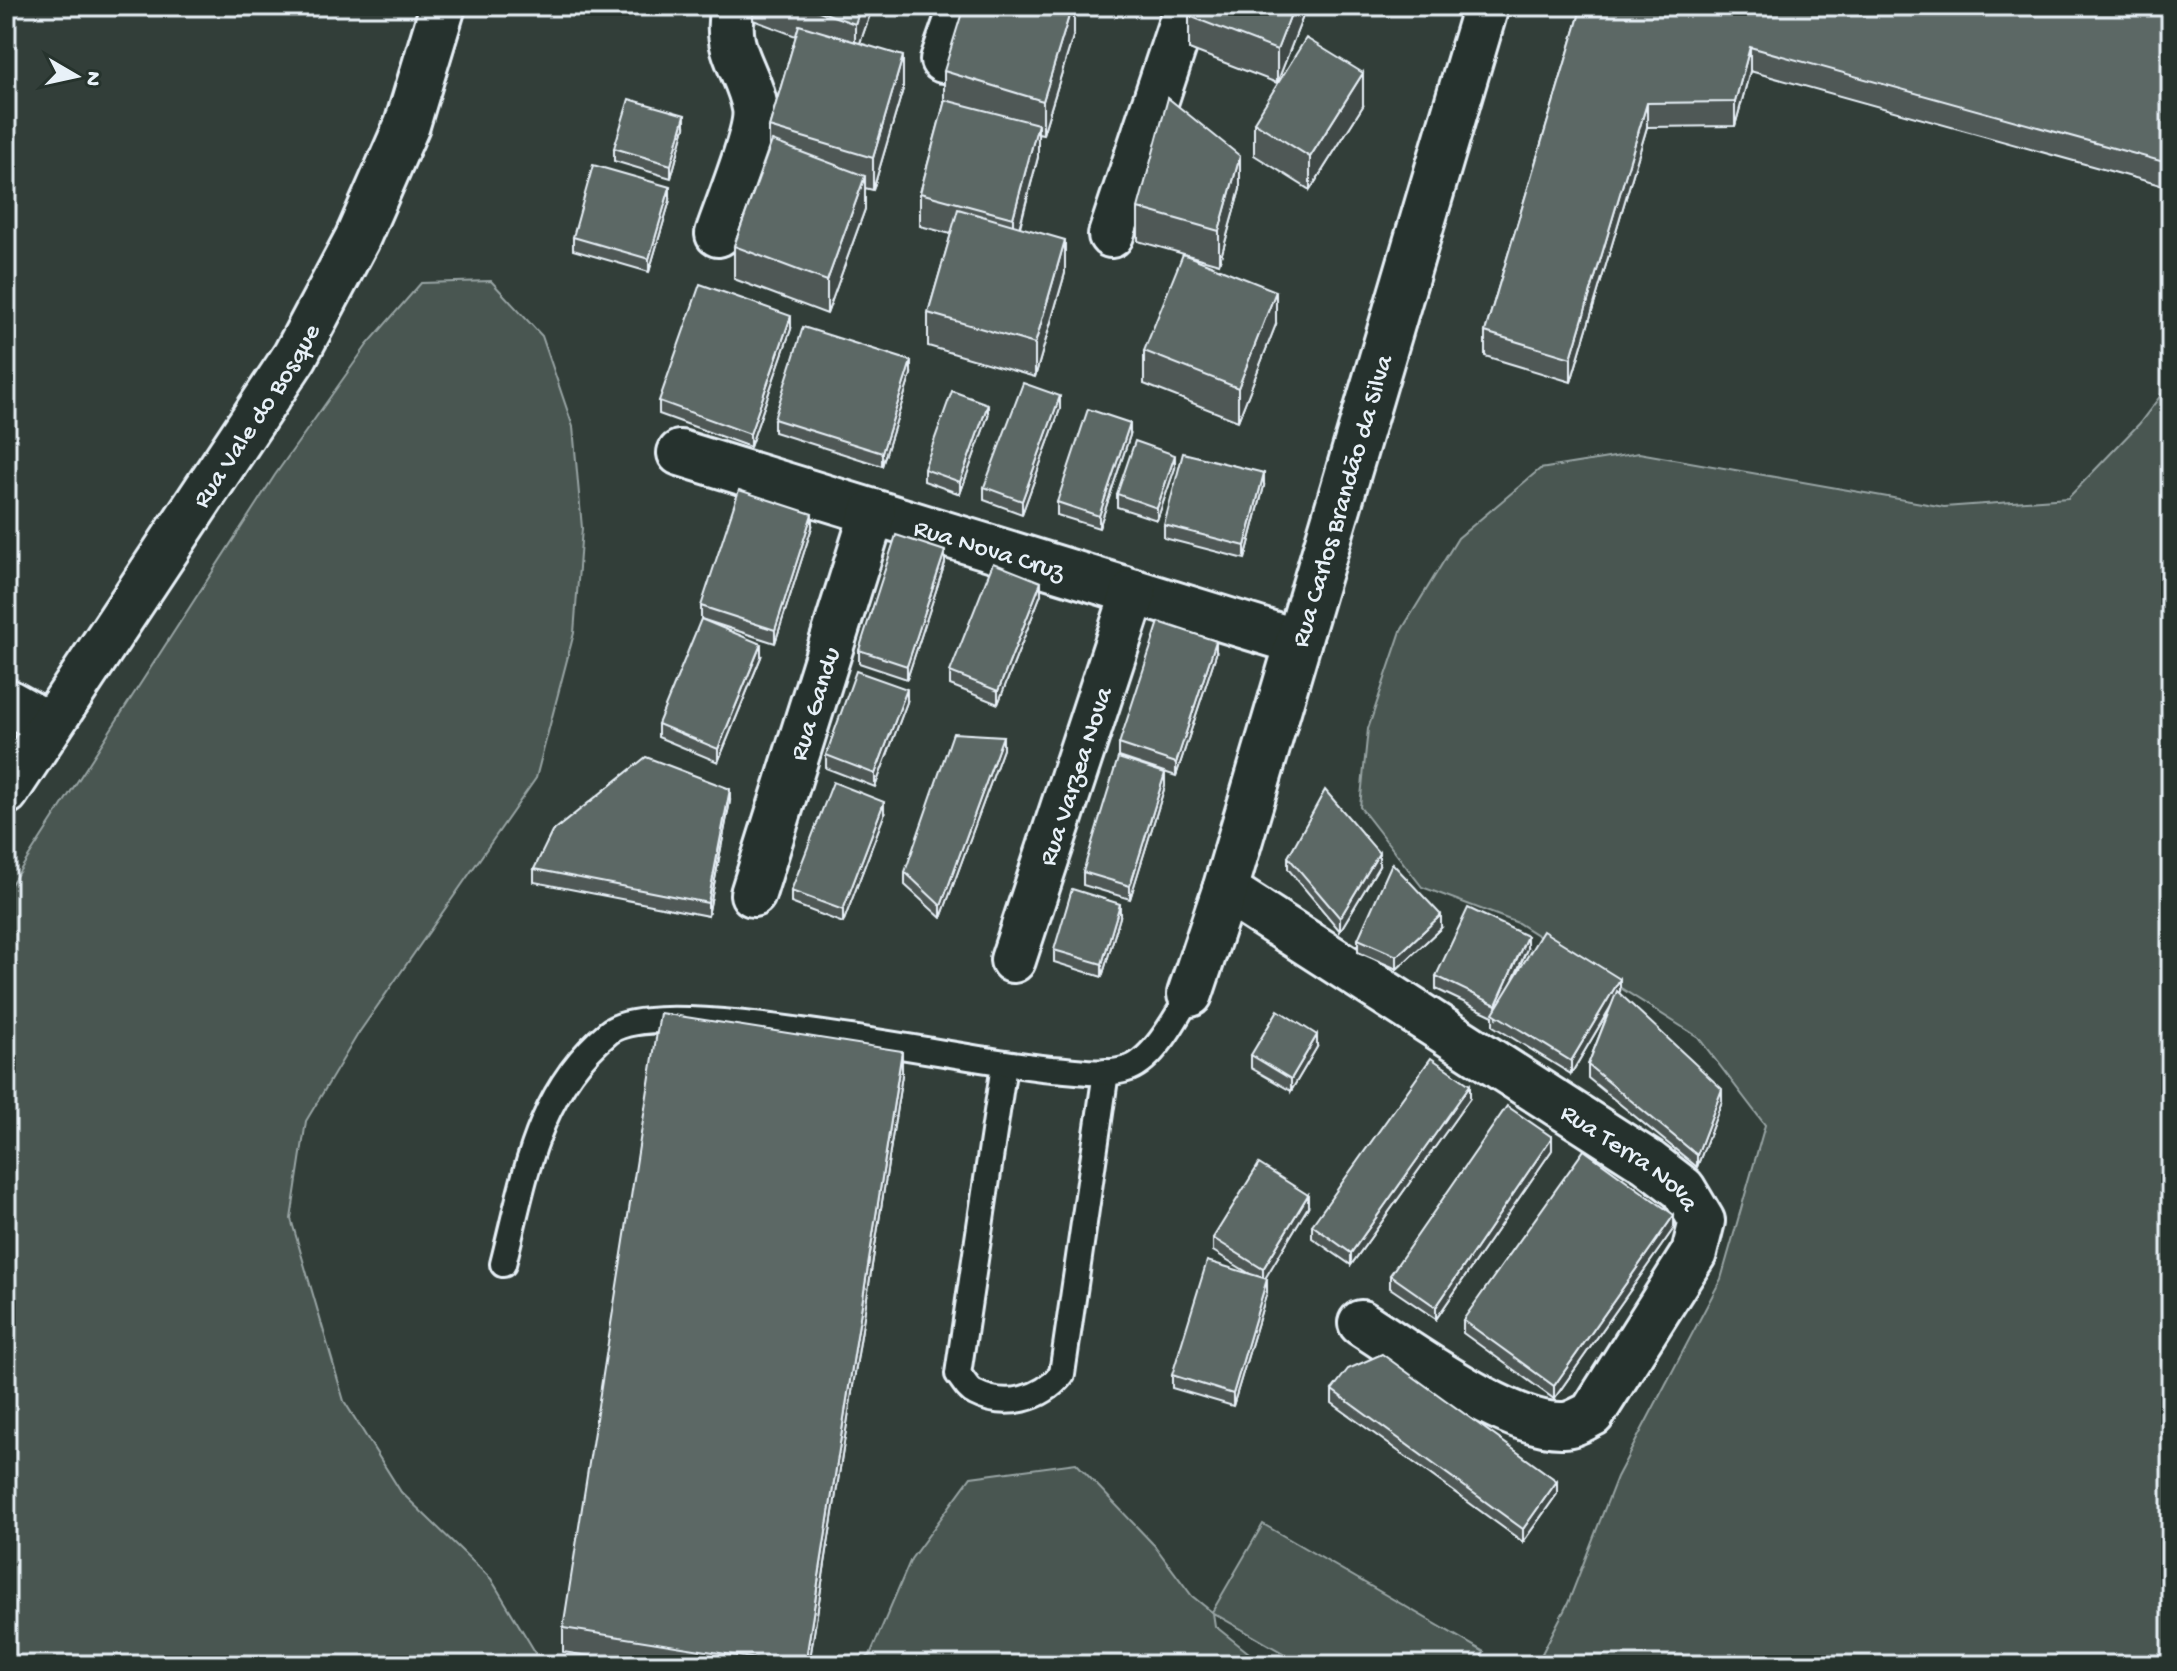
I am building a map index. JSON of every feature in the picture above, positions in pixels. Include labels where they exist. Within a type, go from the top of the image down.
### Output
[{"type":"street","name":"Rua Vale do Bosque","points":[[6,792],[295,356],[357,239],[407,125],[443,6]]},
{"type":"street","points":[[718,234],[756,111],[729,36],[733,6]]},
{"type":"street","points":[[943,60],[962,6]]},
{"type":"street","points":[[1111,235],[1187,6]]},
{"type":"street","name":"Rua Carlos Brandão da Silva","points":[[1190,994],[1225,890],[1486,6]]},
{"type":"street","name":"Rua Nova Cruz","points":[[680,453],[1298,642]]},
{"type":"street","name":"Rua Gandu","points":[[753,894],[873,512]]},
{"type":"street","name":"Rua Varzea Nova","points":[[1013,960],[1134,592]]},
{"type":"street","points":[[6,701],[50,725]]},
{"type":"street","name":"Rua Terra Nova","points":[[1225,890],[1648,1162],[1683,1189],[1702,1221],[1694,1253],[1592,1414],[1566,1426],[1544,1423],[1499,1407],[1361,1323]]},
{"type":"lane","points":[[503,1264],[533,1145],[563,1080],[612,1030],[657,1018],[736,1022],[1004,1065],[1106,1072],[1132,1068],[1166,1035],[1190,994]]},
{"type":"lane","points":[[1004,1065],[958,1374],[973,1392],[998,1399],[1026,1399],[1048,1391],[1062,1374],[1106,1072]]},
{"type":"shaded area","points":[[491,281],[542,336],[573,427],[582,528],[574,633],[536,778],[358,1034],[306,1121],[291,1219],[344,1401],[401,1492],[491,1579],[543,1665],[6,1665],[6,892],[275,475],[367,345],[421,283]]},
{"type":"shaded area","points":[[2171,382],[2171,1665],[1536,1665],[1568,1603],[1617,1477],[1721,1279],[1765,1125],[1698,1037],[1518,923],[1422,887],[1360,807],[1368,729],[1401,631],[1458,538],[1540,469],[1639,453],[1944,507],[2068,498],[2139,424]]},
{"type":"shaded area","points":[[1076,1463],[1154,1545],[1192,1596],[1212,1612],[1263,1524],[1484,1652],[1477,1665],[1304,1665],[1213,1613],[1215,1626],[1264,1665],[858,1665],[870,1655],[911,1559],[971,1477]]},
{"type":"building","points":[[805,6],[861,6],[855,24]]},
{"type":"building","points":[[964,6],[1072,6],[1043,101],[944,71]]},
{"type":"building","points":[[1193,6],[1294,6],[1277,50],[1189,16]]},
{"type":"building","points":[[1582,6],[2171,6],[2171,164],[1750,47],[1735,102],[1647,103],[1571,358],[1485,332]]},
{"type":"building","points":[[799,25],[903,56],[873,158],[769,127]]},
{"type":"building","points":[[1306,38],[1363,73],[1310,157],[1254,122]]},
{"type":"building","points":[[1168,98],[1240,156],[1219,231],[1138,208]]},
{"type":"building","points":[[629,99],[685,115],[671,165],[614,148]]},
{"type":"building","points":[[945,100],[1038,124],[1013,218],[920,193]]},
{"type":"building","points":[[772,141],[865,176],[827,281],[734,246]]},
{"type":"building","points":[[593,165],[670,187],[649,259],[573,237]]},
{"type":"building","points":[[958,209],[1065,240],[1035,344],[928,313]]},
{"type":"building","points":[[1183,254],[1276,291],[1238,388],[1144,351]]},
{"type":"building","points":[[700,284],[791,316],[750,434],[659,401]]},
{"type":"building","points":[[803,327],[911,361],[882,453],[774,419]]},
{"type":"building","points":[[1023,383],[1060,396],[1022,501],[984,487]]},
{"type":"building","points":[[952,391],[988,404],[960,482],[924,469]]},
{"type":"building","points":[[1088,409],[1130,423],[1099,516],[1057,502]]},
{"type":"building","points":[[1135,441],[1175,455],[1157,508],[1117,494]]},
{"type":"building","points":[[1183,453],[1264,473],[1245,546],[1164,525]]},
{"type":"building","points":[[739,490],[812,514],[775,630],[701,606]]},
{"type":"building","points":[[896,535],[945,551],[907,666],[859,650]]},
{"type":"building","points":[[993,563],[1041,582],[998,691],[950,672]]},
{"type":"building","points":[[701,619],[761,644],[718,749],[658,724]]},
{"type":"building","points":[[1159,622],[1216,641],[1176,763],[1119,744]]},
{"type":"building","points":[[856,671],[907,689],[875,774],[826,755]]},
{"type":"building","points":[[953,733],[1003,736],[941,906],[905,872]]},
{"type":"building","points":[[646,757],[730,789],[708,903],[534,869],[552,832]]},
{"type":"building","points":[[1118,758],[1165,773],[1130,886],[1083,872]]},
{"type":"building","points":[[833,782],[884,802],[843,910],[791,891]]},
{"type":"building","points":[[1325,790],[1379,853],[1340,918],[1288,857]]},
{"type":"building","points":[[1392,863],[1441,915],[1397,956],[1358,939]]},
{"type":"building","points":[[1072,889],[1120,904],[1102,964],[1054,950]]},
{"type":"building","points":[[1468,908],[1527,936],[1496,1005],[1436,976]]},
{"type":"building","points":[[1543,931],[1620,979],[1571,1061],[1493,1013]]},
{"type":"building","points":[[1617,991],[1722,1089],[1697,1155],[1588,1065]]},
{"type":"building","points":[[1278,1010],[1317,1035],[1291,1079],[1251,1055]]},
{"type":"building","points":[[660,1013],[902,1051],[805,1665],[563,1628]]},
{"type":"building","points":[[1431,1058],[1470,1085],[1351,1253],[1312,1225]]},
{"type":"building","points":[[1507,1106],[1552,1137],[1436,1307],[1390,1275]]},
{"type":"building","points":[[1584,1150],[1674,1215],[1554,1386],[1463,1320]]},
{"type":"building","points":[[1259,1164],[1308,1195],[1263,1269],[1213,1238]]},
{"type":"building","points":[[1207,1261],[1267,1279],[1233,1394],[1172,1375]]},
{"type":"building","points":[[1382,1354],[1557,1481],[1523,1529],[1332,1390],[1348,1369]]}]
